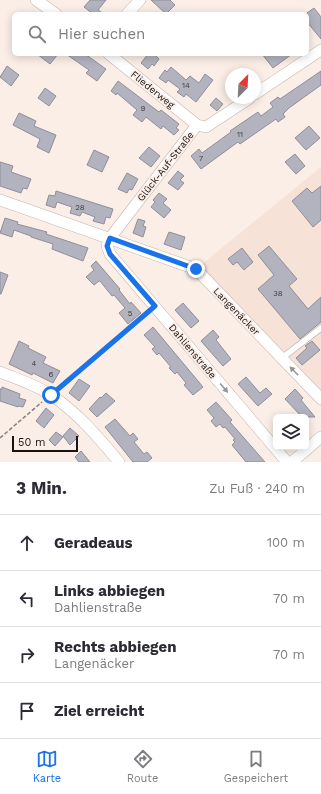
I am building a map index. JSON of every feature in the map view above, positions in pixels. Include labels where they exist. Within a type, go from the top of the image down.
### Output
[{"type":"street","points":[[36,0],[53,12]]},
{"type":"street","points":[[129,12],[140,0]]},
{"type":"street","points":[[261,90],[321,50]]},
{"type":"street","name":"Fliederweg","points":[[111,56],[197,125]]},
{"type":"street","name":"Glück-Auf-Straße","points":[[110,238],[197,125],[206,127],[241,104]]},
{"type":"street","name":"Langenäcker","points":[[1,202],[110,238],[196,269],[321,399]]},
{"type":"street","name":"Dahlienstraße","points":[[110,238],[107,246],[110,254],[287,462]]},
{"type":"street","points":[[0,372],[40,388],[74,412],[90,427],[119,462]]},
{"type":"street","points":[[292,462],[321,437]]},
{"type":"lane","points":[[282,358],[321,328]]},
{"type":"path","points":[[0,438],[155,306]]},
{"type":"shaded area","points":[[321,167],[321,399],[196,269]]},
{"type":"building","points":[[90,0],[106,0],[98,10],[101,12],[90,12],[84,7]]},
{"type":"building","points":[[151,0],[170,0],[175,5],[168,12],[164,12]]},
{"type":"building","points":[[314,8],[321,17],[321,39],[309,24],[308,12]]},
{"type":"building","points":[[40,56],[56,56],[50,64]]},
{"type":"building","points":[[69,56],[88,56],[106,69],[97,81],[86,73],[89,70]]},
{"type":"building","points":[[146,56],[156,56],[159,59],[154,66],[152,64],[148,69],[141,63]]},
{"type":"building","points":[[264,56],[289,56],[273,68]]},
{"type":"building","points":[[7,66],[19,75],[11,86],[0,77]]},
{"type":"building","points":[[171,67],[186,80],[190,76],[199,83],[205,74],[213,80],[196,102],[186,94],[184,97],[177,92],[180,89],[168,80],[166,83],[159,78],[165,70],[167,72]]},
{"type":"building","points":[[321,71],[321,85],[289,108],[283,114],[285,117],[278,122],[276,119],[240,144],[238,142],[201,169],[191,156],[199,149],[202,153],[231,132],[230,131],[258,112],[261,116],[273,107],[270,103],[278,97],[280,99]]},
{"type":"building","points":[[118,81],[159,112],[161,110],[179,124],[176,128],[179,130],[174,135],[163,126],[161,129],[146,117],[142,122],[133,115],[137,110],[117,93],[116,95],[111,91]]},
{"type":"building","points":[[45,88],[56,96],[49,106],[38,98]]},
{"type":"building","points":[[216,98],[223,104],[217,111],[210,105]]},
{"type":"building","points":[[19,113],[36,121],[34,126],[56,135],[49,153],[37,147],[40,139],[13,125]]},
{"type":"building","points":[[309,126],[320,138],[306,150],[295,138]]},
{"type":"building","points":[[149,147],[160,156],[151,167],[139,158]]},
{"type":"building","points":[[94,150],[109,157],[102,172],[87,165]]},
{"type":"building","points":[[295,154],[305,166],[296,174],[285,162]]},
{"type":"building","points":[[0,162],[13,166],[11,172],[31,179],[27,189],[23,188],[21,193],[0,186]]},
{"type":"building","points":[[178,171],[184,176],[180,180],[184,183],[178,190],[168,183]]},
{"type":"building","points":[[127,173],[138,179],[132,190],[129,189],[127,193],[118,189]]},
{"type":"building","points":[[321,186],[321,220],[313,227],[292,201],[307,188],[312,193]]},
{"type":"building","points":[[56,191],[113,209],[110,218],[106,217],[104,224],[93,221],[95,217],[82,212],[80,216],[70,213],[72,207],[57,202],[55,208],[46,205],[49,195],[55,196]]},
{"type":"building","points":[[159,193],[167,199],[163,203],[171,210],[164,218],[151,207],[155,202],[153,200]]},
{"type":"building","points":[[5,218],[18,222],[17,224],[47,232],[46,234],[88,248],[83,261],[52,249],[53,244],[14,230],[12,237],[0,233]]},
{"type":"building","points":[[138,219],[145,221],[143,226],[146,227],[143,237],[133,233]]},
{"type":"building","points":[[169,232],[185,237],[181,250],[164,244]]},
{"type":"building","points":[[269,246],[297,279],[289,286],[308,309],[321,297],[321,322],[300,339],[258,289],[274,275],[258,255]]},
{"type":"building","points":[[242,248],[253,262],[244,270],[237,262],[233,265],[228,259]]},
{"type":"building","points":[[96,261],[120,289],[119,290],[130,304],[131,302],[141,313],[128,324],[119,313],[125,308],[114,295],[112,296],[100,281],[94,285],[86,277],[94,270],[91,266]]},
{"type":"building","points":[[0,272],[8,275],[1,294],[0,294]]},
{"type":"building","points":[[183,303],[199,321],[191,328],[175,310]]},
{"type":"building","points":[[153,327],[203,387],[193,395],[184,385],[186,383],[177,372],[175,374],[159,353],[157,355],[152,349],[155,347],[144,335]]},
{"type":"building","points":[[213,330],[219,337],[216,340],[231,359],[223,366],[201,341]]},
{"type":"building","points":[[19,341],[29,346],[28,348],[46,357],[43,363],[60,371],[53,383],[33,373],[32,375],[9,364]]},
{"type":"building","points":[[312,341],[320,350],[302,365],[296,358],[307,348],[305,346]]},
{"type":"building","points":[[246,377],[260,393],[266,388],[272,394],[258,406],[238,384]]},
{"type":"building","points":[[79,379],[90,386],[79,401],[69,393]]},
{"type":"building","points":[[2,387],[20,394],[19,398],[26,400],[23,407],[18,407],[0,401],[0,389],[2,389]]},
{"type":"building","points":[[295,389],[303,398],[301,400],[315,417],[309,417],[309,414],[299,414],[285,399]]},
{"type":"building","points":[[106,393],[115,401],[97,417],[89,409]]},
{"type":"building","points":[[216,402],[232,420],[230,422],[265,462],[246,462],[232,445],[235,442],[233,440],[235,439],[225,427],[223,428],[220,424],[216,427],[211,421],[214,418],[207,410]]},
{"type":"building","points":[[46,408],[54,415],[44,428],[36,421]]},
{"type":"building","points":[[115,419],[130,436],[133,433],[138,439],[134,442],[144,454],[147,452],[152,458],[147,462],[133,462],[105,427]]},
{"type":"building","points":[[70,428],[79,436],[70,445],[63,436]]},
{"type":"building","points":[[56,432],[63,437],[55,446],[49,440]]},
{"type":"building","points":[[81,451],[90,462],[79,462],[75,457]]},
{"type":"route","points":[[51,395],[155,306],[110,254],[107,246],[110,238],[183,263],[196,269]]}]
